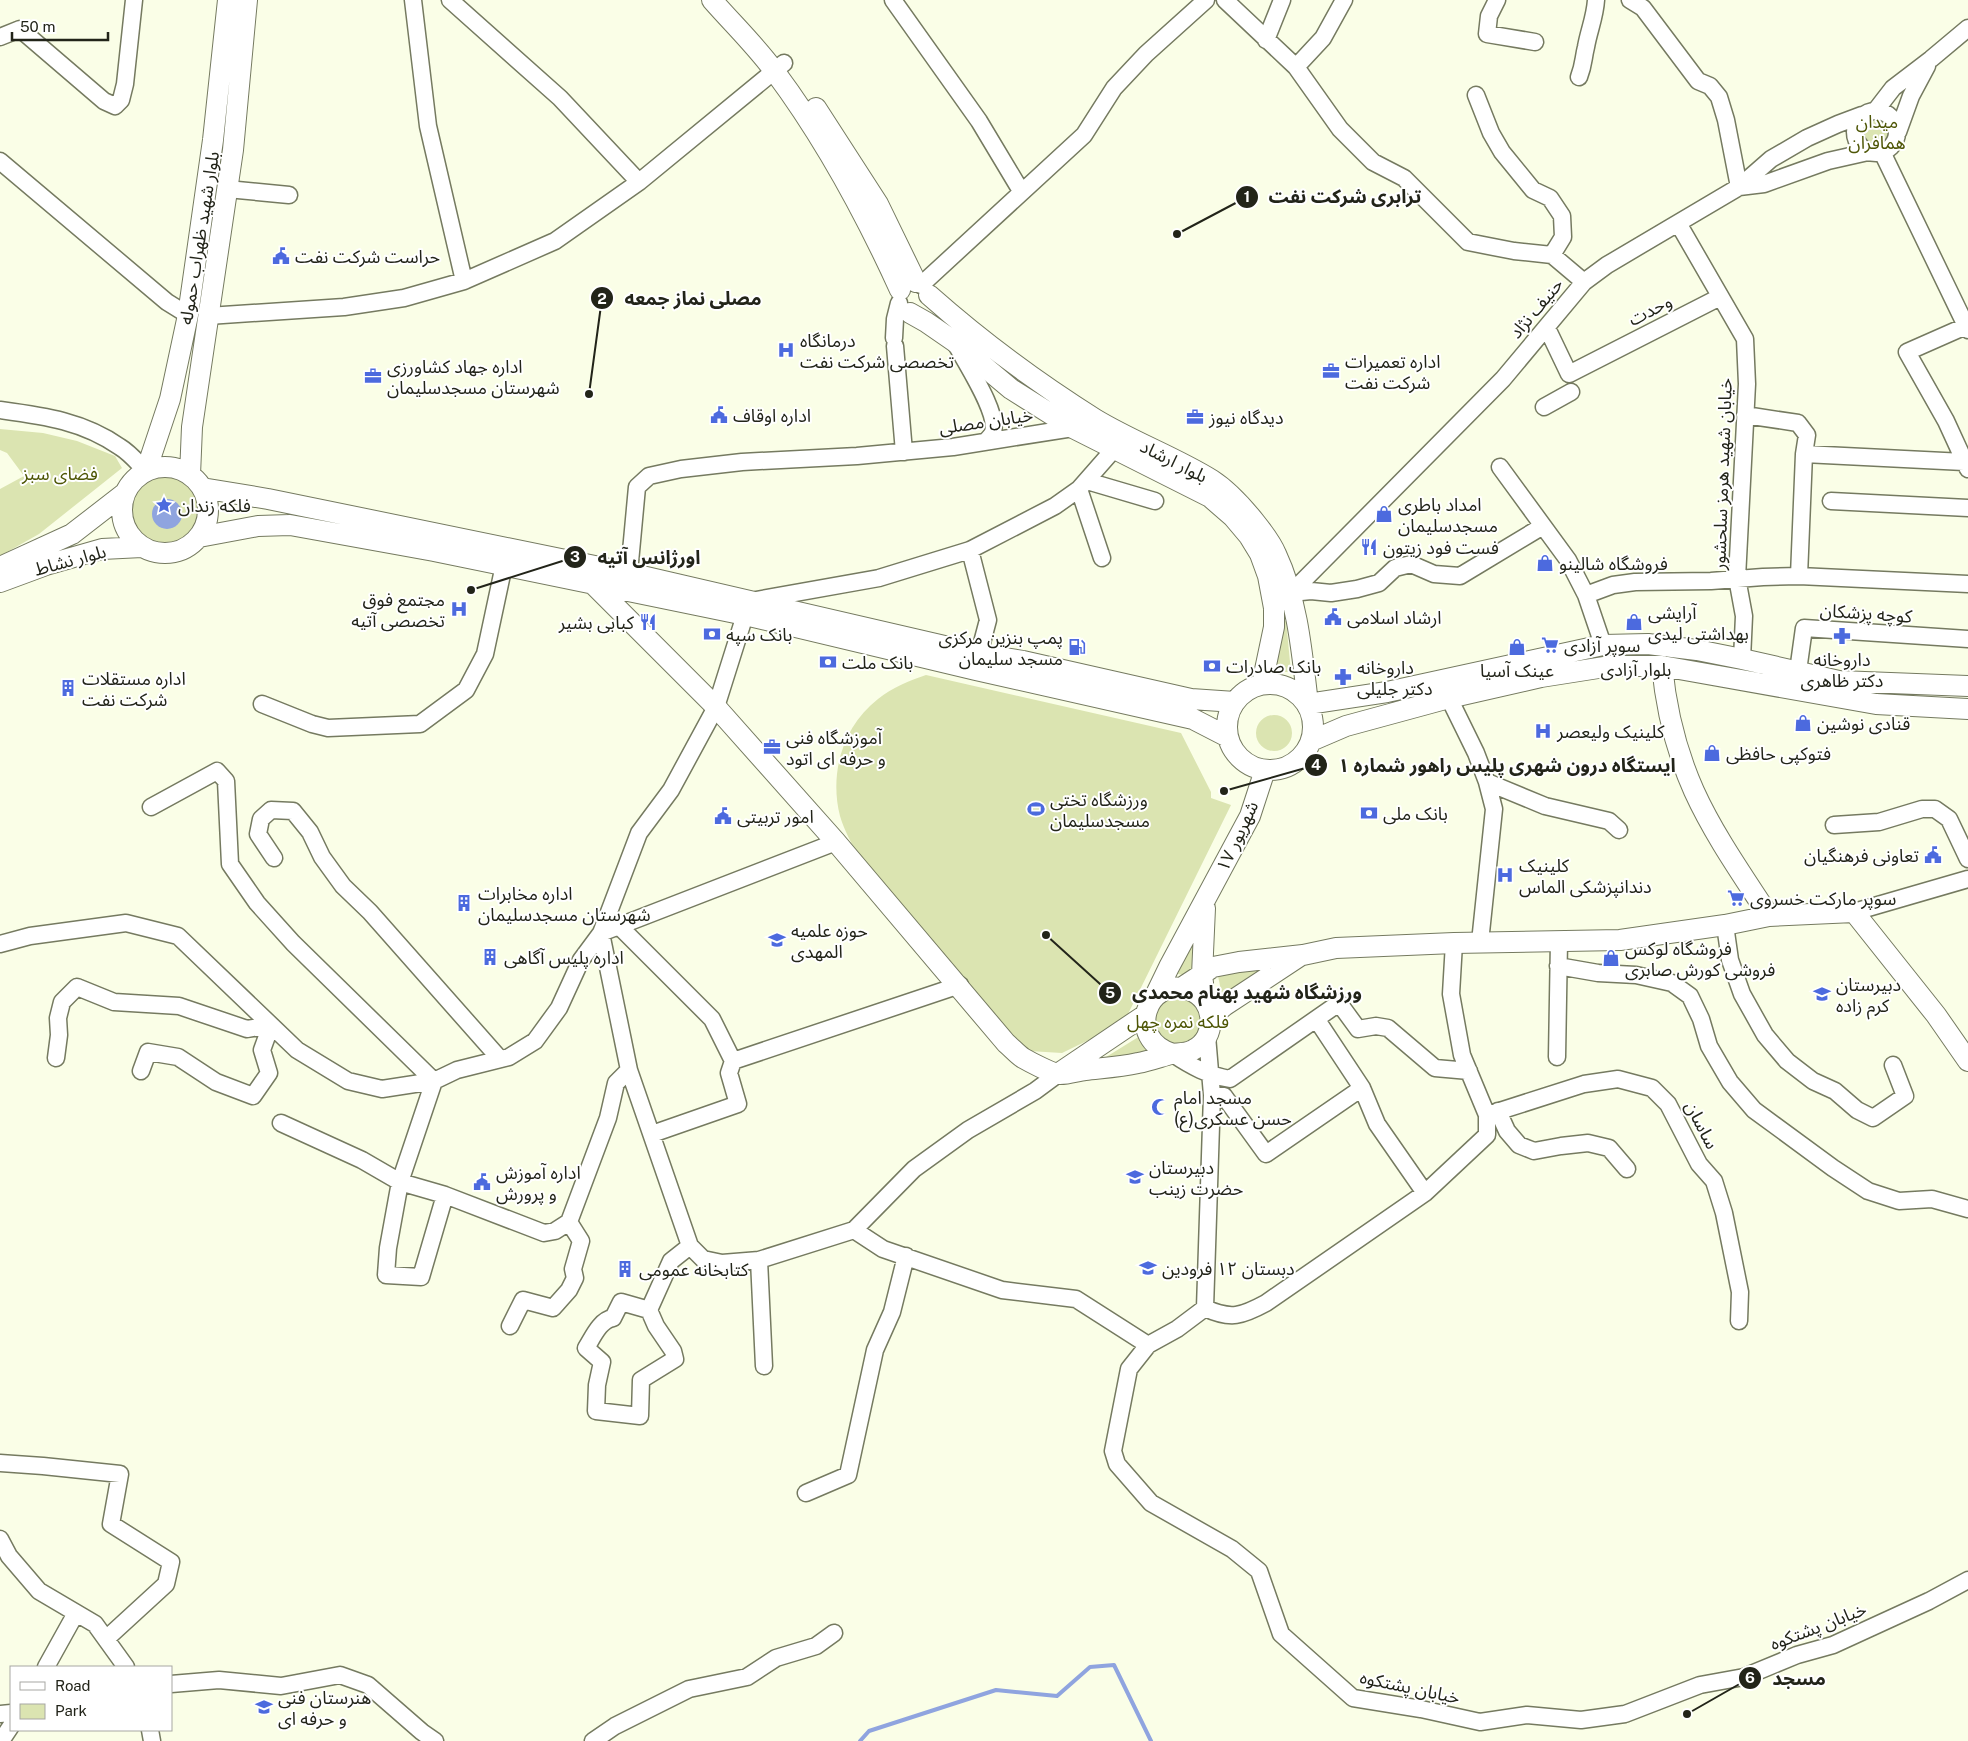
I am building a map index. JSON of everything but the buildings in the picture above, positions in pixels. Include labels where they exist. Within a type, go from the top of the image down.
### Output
[{"type":"main road","name":"بلوار شهید ظهراب حموله","points":[[146,471],[170,399],[188,315],[213,140],[228,0]]},
{"type":"main road","name":"بلوار شهید ظهراب حموله","points":[[196,481],[193,419],[233,150],[247,0]]},
{"type":"main road","points":[[712,0],[779,67]]},
{"type":"main road","points":[[730,0],[779,67],[805,115],[858,201],[912,295]]},
{"type":"main road","name":"بلوار ارشاد","points":[[912,295],[926,322],[954,342],[1011,389],[1088,429],[1214,481],[1239,502],[1264,533],[1276,553],[1291,593],[1299,631],[1308,704]]},
{"type":"main road","name":"بلوار ارشاد","points":[[912,295],[1000,355],[1088,429],[1115,448],[1210,497],[1234,517],[1260,554],[1268,576],[1274,608],[1274,628],[1262,684]]},
{"type":"main road","points":[[164,417],[169,430],[175,434],[186,429],[193,419]]},
{"type":"main road","points":[[196,481],[209,508],[208,518],[199,538],[184,550],[174,553],[154,553],[132,539],[126,530],[122,512],[125,493],[130,484],[146,471],[168,467],[180,470],[196,481],[261,498],[629,574],[749,608],[1193,719],[1228,737]]},
{"type":"main road","name":"بلوار نشاط","points":[[0,567],[72,534],[125,493]]},
{"type":"main road","points":[[258,526],[247,515],[246,510],[261,498]]},
{"type":"main road","points":[[199,538],[258,526],[290,525],[434,551],[592,583],[749,608],[1023,661],[1191,699],[1235,702]]},
{"type":"main road","name":"بلوار نشاط","points":[[0,582],[46,565],[102,549],[142,547]]},
{"type":"main road","points":[[592,583],[716,707],[836,842],[960,986],[1006,1043],[1023,1058],[1058,1074],[1137,1064],[1173,1054],[1184,1054],[1201,1044],[1208,1019],[1202,975],[1206,901]]},
{"type":"main road","name":"بلوار آزادی","points":[[1308,704],[1387,692],[1603,645],[1648,644],[1742,658],[1839,681],[1968,686]]},
{"type":"main road","name":"بلوار آزادی","points":[[1312,742],[1346,726],[1449,698],[1541,677],[1611,666],[1662,666],[1876,704],[1968,709]]},
{"type":"main road","points":[[1662,666],[1665,693],[1677,744],[1694,791],[1740,871],[1769,916]]},
{"type":"main road","points":[[1262,684],[1288,687],[1299,694],[1308,704],[1313,716],[1312,742],[1304,754],[1293,764],[1280,769],[1265,770],[1252,767],[1241,760],[1233,749],[1228,737],[1227,719],[1235,702],[1252,688],[1262,684]]},
{"type":"main road","name":"۱۷ شهریور","points":[[1150,1006],[1250,816],[1265,770]]},
{"type":"main road","points":[[1181,988],[1213,967],[1303,955],[1336,948],[1480,942],[1620,940],[1725,925],[1769,916],[1854,912],[1936,1015],[1968,1061]]},
{"type":"main road","points":[[1203,931],[1213,952],[1222,965]]},
{"type":"main road","points":[[1208,1019],[1224,1006],[1303,955]]},
{"type":"main road","points":[[1058,1074],[1171,989],[1181,988],[1200,996],[1208,1019]]},
{"type":"main road","points":[[1150,1006],[1145,1025],[1148,1036],[1163,1051],[1173,1054]]},
{"type":"street","points":[[0,37],[20,29],[104,101],[115,106],[121,100],[126,84],[134,0]]},
{"type":"street","points":[[413,0],[428,126],[464,281]]},
{"type":"street","points":[[450,0],[560,98],[639,182]]},
{"type":"street","points":[[893,0],[979,121],[1021,191]]},
{"type":"street","points":[[904,452],[894,342],[895,319],[912,295],[1021,191],[1084,135],[1114,88],[1146,54],[1206,0]]},
{"type":"street","points":[[1225,0],[1296,67],[1340,129],[1373,162],[1404,178],[1468,242],[1514,251],[1552,255],[1584,282]]},
{"type":"street","points":[[1266,40],[1282,0]]},
{"type":"street","points":[[1296,67],[1323,38],[1344,0]]},
{"type":"street","points":[[1498,0],[1489,16],[1487,34],[1535,42]]},
{"type":"street","points":[[1579,77],[1585,60],[1586,47],[1595,14],[1596,0]]},
{"type":"street","points":[[1630,0],[1643,8],[1698,81],[1710,86],[1719,97],[1739,187],[1764,184],[1828,161],[1875,152],[1894,145],[1911,96],[1931,60]]},
{"type":"street","points":[[1804,454],[1966,465],[1946,421],[1907,352],[1967,328],[1875,152],[1857,142],[1855,135],[1857,121],[1869,113],[1893,88],[1931,60],[1968,28]]},
{"type":"street","points":[[208,316],[344,307],[404,298],[464,281],[555,241],[639,182],[779,67]]},
{"type":"street","points":[[1476,94],[1491,133],[1502,152],[1533,190],[1550,198],[1562,216],[1564,237],[1552,255]]},
{"type":"street","points":[[1869,113],[1883,111],[1894,119],[1898,132]]},
{"type":"street","name":"حنیف نژاد","points":[[1291,593],[1503,379],[1584,282],[1606,266],[1739,187],[1771,159],[1806,138],[1869,113]]},
{"type":"street","points":[[0,161],[167,302],[188,315]]},
{"type":"street","points":[[227,189],[289,195]]},
{"type":"street","points":[[1678,223],[1720,297]]},
{"type":"street","name":"وحدت","points":[[1547,328],[1569,374],[1720,297]]},
{"type":"street","name":"خیابان شهید هرمز سلحشور","points":[[1720,297],[1745,338],[1747,384],[1737,578],[1744,616],[1742,658]]},
{"type":"street","points":[[954,342],[988,404],[993,422],[993,433],[986,441]]},
{"type":"street","points":[[1544,406],[1571,392]]},
{"type":"street","points":[[0,410],[63,420],[103,436],[126,451],[146,471]]},
{"type":"street","points":[[1745,415],[1798,423],[1807,435],[1804,454],[1799,576]]},
{"type":"street","name":"خیابان مصلی","points":[[629,574],[637,487],[649,476],[681,469],[742,462],[904,452],[1088,429]]},
{"type":"street","points":[[0,944],[30,936],[126,923],[178,936],[297,1050],[348,1081],[382,1090],[434,1081],[457,1070],[509,1057],[535,1041],[559,1008],[581,960],[601,933],[639,833],[671,790],[716,707],[749,608],[880,578],[970,550],[1055,506],[1083,485],[1115,448]]},
{"type":"street","points":[[1500,467],[1568,560],[1586,595],[1603,645]]},
{"type":"street","points":[[1083,485],[1155,501]]},
{"type":"street","points":[[1083,485],[1102,558]]},
{"type":"street","points":[[1831,501],[1968,508]]},
{"type":"street","points":[[1291,593],[1311,591],[1331,593],[1357,589],[1378,583],[1395,568],[1411,564],[1434,574],[1460,576],[1543,526]]},
{"type":"street","points":[[970,550],[988,620],[979,654]]},
{"type":"street","points":[[262,704],[312,724],[328,728],[420,724],[466,690],[482,662],[504,565]]},
{"type":"street","points":[[1586,595],[1613,585],[1635,582],[1710,581],[1799,576],[1968,584]]},
{"type":"street","name":"کوچه پزشکان","points":[[1798,671],[1804,628],[1968,639]]},
{"type":"street","points":[[1449,698],[1476,753],[1487,782],[1494,809],[1480,942]]},
{"type":"street","points":[[151,807],[217,771],[226,781],[230,864],[257,903],[293,943],[434,1081]]},
{"type":"street","points":[[1487,782],[1545,806],[1609,821],[1619,830]]},
{"type":"street","points":[[1834,825],[1879,822],[1922,809],[1935,809],[1949,819],[1968,859]]},
{"type":"street","points":[[274,858],[258,834],[260,819],[271,810],[293,810],[310,832],[322,858],[343,886],[370,912],[500,1059]]},
{"type":"street","points":[[601,933],[836,842]]},
{"type":"street","points":[[1854,912],[1968,879]]},
{"type":"street","points":[[1725,925],[1730,960],[1742,994],[1765,1036],[1787,1061],[1813,1081],[1835,1091],[1857,1110],[1873,1118],[1905,1096],[1892,1065]]},
{"type":"street","points":[[620,926],[712,1019],[733,1061],[729,1073],[738,1104],[652,1134]]},
{"type":"street","points":[[601,933],[629,1070],[690,1246],[703,1259],[722,1263],[759,1260],[854,1230],[914,1169],[968,1130],[1034,1091],[1058,1074]]},
{"type":"street","points":[[1557,1057],[1559,942]]},
{"type":"street","points":[[1454,943],[1451,994],[1462,1055],[1493,1113],[1519,1145],[1534,1151],[1588,1143],[1609,1148],[1627,1169]]},
{"type":"street","points":[[1558,966],[1598,973],[1636,975],[1672,982],[1690,996],[1701,1019],[1709,1046],[1730,1082],[1754,1110],[1819,1159],[1868,1191],[1899,1201],[1932,1199],[1968,1209]]},
{"type":"street","points":[[733,1061],[960,986]]},
{"type":"street","points":[[56,1058],[59,1035],[58,1018],[62,1002],[78,988],[114,1002],[179,1006],[215,1020],[247,1029],[272,1025]]},
{"type":"street","points":[[1173,1054],[1190,1066],[1211,1075],[1230,1079],[1339,1003],[1358,1029],[1376,1026],[1388,1028],[1435,1068],[1469,1071]]},
{"type":"street","points":[[1208,1019],[1212,1095],[1205,1308],[1220,1315],[1246,1314],[1266,1303],[1425,1193],[1486,1135],[1493,1113]]},
{"type":"street","points":[[1317,1020],[1362,1088],[1377,1124],[1425,1193]]},
{"type":"street","points":[[141,1071],[148,1052],[178,1057],[216,1082],[253,1096],[269,1073],[262,1050],[272,1025]]},
{"type":"street","points":[[281,1123],[362,1160],[400,1182],[444,1195],[544,1233],[555,1232],[570,1222],[608,1118],[616,1083],[629,1070]]},
{"type":"street","name":"ساسان","points":[[1493,1113],[1584,1084],[1618,1079],[1652,1088],[1668,1104],[1699,1164],[1714,1181],[1724,1213],[1740,1292],[1739,1321]]},
{"type":"street","points":[[434,1081],[400,1182],[388,1248],[386,1275],[421,1277],[444,1195]]},
{"type":"street","points":[[1212,1095],[1224,1096],[1266,1154],[1362,1088]]},
{"type":"street","points":[[510,1326],[523,1300],[554,1308],[569,1290],[575,1278],[573,1269],[581,1241],[570,1222]]},
{"type":"street","points":[[854,1230],[883,1249],[1002,1290],[1076,1299],[1148,1345]]},
{"type":"street","points":[[649,1310],[621,1302],[613,1318],[607,1319],[598,1328],[586,1348],[602,1362],[597,1385],[596,1411],[640,1416],[641,1380],[675,1359],[673,1351],[656,1326],[649,1310],[671,1260],[690,1246]]},
{"type":"street","points":[[806,1493],[848,1475],[875,1350],[892,1312],[906,1256]]},
{"type":"street","points":[[759,1260],[764,1366]]},
{"type":"street","name":"خیابان پشتکوه","points":[[1205,1308],[1177,1328],[1148,1345],[1129,1369],[1113,1451],[1117,1464],[1151,1503],[1232,1549],[1259,1571],[1281,1634],[1353,1698],[1421,1709],[1480,1722],[1526,1715],[1581,1720],[1625,1714],[1700,1685],[1744,1677],[1797,1655],[1833,1645],[1929,1601],[1968,1580]]},
{"type":"street","points":[[0,1463],[120,1474],[111,1524],[171,1562],[166,1584],[106,1639]]},
{"type":"street","points":[[1,1544],[39,1591],[95,1624],[125,1666]]},
{"type":"street","points":[[47,1666],[76,1613]]},
{"type":"street","points":[[593,1741],[615,1726],[689,1689],[747,1677],[776,1658],[816,1646],[834,1633]]},
{"type":"street","points":[[172,1684],[219,1680],[281,1686],[340,1674],[368,1685],[435,1741]]},
{"type":"street","points":[[1,1741],[10,1728]]},
{"type":"green space","name":"میدان همافران","points":[[1877,113],[1884,114],[1890,118],[1894,124],[1894,138],[1890,144],[1884,148],[1877,149],[1870,148],[1864,144],[1860,138],[1859,131],[1860,124],[1864,118],[1870,114]]},
{"type":"green space","name":"فضای سبز","points":[[0,429],[43,433],[77,441],[115,456],[122,468],[39,534],[0,556],[0,489],[24,476],[7,453],[0,450]]},
{"type":"green space","points":[[166,477],[179,480],[191,487],[198,499],[201,512],[198,525],[191,537],[179,544],[166,547],[153,544],[141,537],[134,525],[131,512],[134,499],[141,487],[153,480]]},
{"type":"green space","points":[[1286,621],[1291,672],[1274,672],[1281,622]]},
{"type":"green space","points":[[926,675],[1181,733],[1211,792],[1211,798],[1231,805],[1128,1014],[1099,1035],[1062,1053],[1029,1051],[1014,1042],[859,857],[848,837],[840,816],[836,783],[838,767],[842,751],[856,723],[878,699],[907,682]]},
{"type":"green space","points":[[1274,715],[1281,716],[1287,720],[1291,726],[1291,740],[1287,746],[1281,750],[1274,751],[1267,750],[1261,746],[1257,740],[1256,733],[1257,726],[1261,720],[1267,716]]},
{"type":"green space","points":[[1193,938],[1197,940],[1191,977],[1174,973]]},
{"type":"green space","points":[[1266,966],[1267,971],[1222,995],[1219,973]]},
{"type":"green space","name":"فلکه نمره چهل","points":[[1183,993],[1204,1010],[1201,1036],[1177,1049],[1154,1036],[1154,1010],[1159,1002]]},
{"type":"green space","points":[[1140,1036],[1149,1054],[1098,1062]]},
{"type":"water","points":[[167,499],[178,503],[182,514],[178,525],[167,529],[156,525],[152,514],[156,503]]},
{"type":"waterway","points":[[860,1741],[869,1731],[996,1690],[1057,1696],[1090,1667],[1114,1665],[1151,1741]]},
{"type":"place","name":"ترابری شرکت نفت","points":[[1177,234]]},
{"type":"place","name":"حراست شرکت نفت","points":[[281,256]]},
{"type":"place","name":"درمانگاه تخصصی شرکت نفت","points":[[786,350]]},
{"type":"place","name":"اداره تعمیرات شرکت نفت","points":[[1331,371]]},
{"type":"place","name":"اداره جهاد کشاورزی شهرستان مسجدسلیمان","points":[[373,376]]},
{"type":"place","name":"مصلی نماز جمعه","points":[[589,394]]},
{"type":"place","name":"اداره اوقاف","points":[[719,415]]},
{"type":"place","name":"دیدگاه نیوز","points":[[1195,417]]},
{"type":"place","name":"فلکه زندان","points":[[164,505]]},
{"type":"place","name":"امداد باطری مسجدسلیمان","points":[[1384,514]]},
{"type":"place","name":"فست فود زیتون","points":[[1369,547]]},
{"type":"place","name":"فروشگاه شالینو","points":[[1545,563]]},
{"type":"place","name":"اورژانس آتیه","points":[[471,590]]},
{"type":"place","name":"مجتمع فوق تخصصی آتیه","points":[[459,609]]},
{"type":"place","name":"ارشاد اسلامی","points":[[1333,617]]},
{"type":"place","name":"کبابی بشیر","points":[[648,622]]},
{"type":"place","name":"آرایشی بهداشتی لیدی","points":[[1634,622]]},
{"type":"place","name":"بانک سپه","points":[[712,634]]},
{"type":"place","name":"داروخانه دکتر ظاهری","points":[[1842,636]]},
{"type":"place","name":"سوپر آزادی","points":[[1550,645]]},
{"type":"place","name":"پمپ بنزین مرکزی مسجد سلیمان","points":[[1077,647]]},
{"type":"place","name":"عینک آسیا","points":[[1517,647]]},
{"type":"place","name":"بانک ملت","points":[[828,662]]},
{"type":"place","name":"بانک صادرات","points":[[1212,666]]},
{"type":"place","name":"داروخانه دکتر جلیلی","points":[[1343,677]]},
{"type":"place","name":"اداره مستقلات شرکت نفت","points":[[68,688]]},
{"type":"place","name":"قنادی نوشین","points":[[1803,723]]},
{"type":"place","name":"کلینیک ولیعصر","points":[[1543,731]]},
{"type":"place","name":"آموزشگاه فنی و حرفه ای اتود","points":[[772,747]]},
{"type":"place","name":"فتوکپی حافظی","points":[[1712,753]]},
{"type":"place","name":"ایستگاه درون شهری پلیس راهور شماره ۱","points":[[1224,791]]},
{"type":"place","name":"ورزشگاه تختی مسجدسلیمان","points":[[1036,809]]},
{"type":"place","name":"بانک ملی","points":[[1369,813]]},
{"type":"place","name":"امور تربیتی","points":[[723,816]]},
{"type":"place","name":"تعاونی فرهنگیان","points":[[1933,855]]},
{"type":"place","name":"کلینیک دندانپزشکی الماس","points":[[1505,875]]},
{"type":"place","name":"سوپر مارکت خسروی","points":[[1736,898]]},
{"type":"place","name":"اداره مخابرات شهرستان مسجدسلیمان","points":[[464,903]]},
{"type":"place","name":"ورزشگاه شهید بهنام محمدی","points":[[1046,935]]},
{"type":"place","name":"حوزه علمیه المهدی","points":[[777,940]]},
{"type":"place","name":"اداره پلیس آگاهی","points":[[490,957]]},
{"type":"place","name":"فروشگاه لوکس فروشی کورش صابری","points":[[1611,958]]},
{"type":"place","name":"دبیرستان کرم زاده","points":[[1822,994]]},
{"type":"place","name":"مسجد امام حسن عسکری(ع)","points":[[1160,1107]]},
{"type":"place","name":"دبیرستان حضرت زینب","points":[[1135,1177]]},
{"type":"place","name":"اداره آموزش و پرورش","points":[[482,1182]]},
{"type":"place","name":"دبستان ۱۲ فرودین","points":[[1148,1268]]},
{"type":"place","name":"کتابخانه عمومی","points":[[625,1269]]},
{"type":"place","name":"هنرستان فنی و حرفه ای","points":[[264,1707]]},
{"type":"place","name":"مسجد","points":[[1687,1714]]}]
